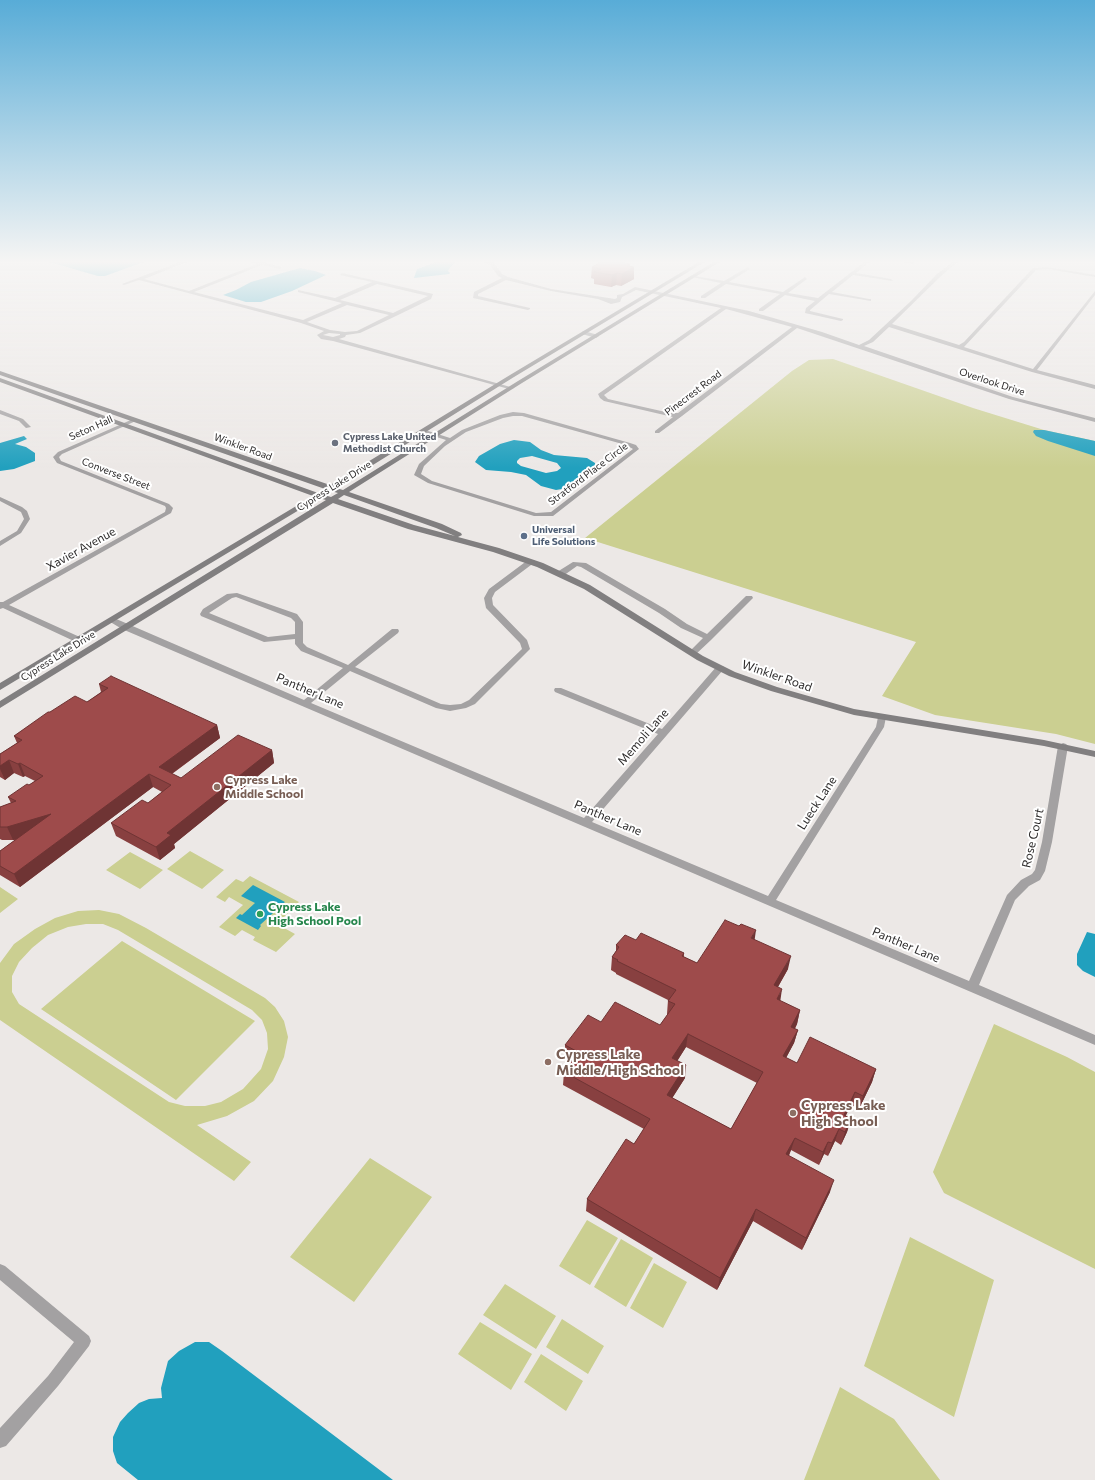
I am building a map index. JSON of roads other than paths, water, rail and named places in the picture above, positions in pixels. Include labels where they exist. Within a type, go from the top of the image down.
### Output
[{"type":"main road","name":"Cypress Lake Drive","points":[[0,687],[330,489],[498,384],[591,329]]},
{"type":"main road","name":"Cypress Lake Drive","points":[[0,705],[608,329]]},
{"type":"main road","name":"Winkler Road","points":[[0,373],[439,526],[478,545]]},
{"type":"main road","name":"Winkler Road","points":[[0,380],[332,500],[411,527],[496,550],[531,562],[587,587],[692,653],[720,668],[742,678],[797,697],[834,707],[882,717],[1063,746],[1095,754]]},
{"type":"main road","points":[[145,432],[159,434],[186,443],[196,442]]},
{"type":"street","points":[[324,329],[330,331]]},
{"type":"street","points":[[334,339],[341,337],[344,334],[358,332],[364,329]]},
{"type":"street","points":[[680,415],[670,415],[606,400],[601,394],[694,329]]},
{"type":"street","name":"Pinecrest Road","points":[[657,432],[792,329]]},
{"type":"street","name":"Overlook Drive","points":[[806,329],[1011,398],[1095,420]]},
{"type":"street","points":[[858,346],[871,341],[884,329]]},
{"type":"street","points":[[904,329],[1034,371],[1095,387]]},
{"type":"street","points":[[960,347],[966,343],[979,329]]},
{"type":"street","points":[[1034,371],[1066,329]]},
{"type":"street","points":[[344,334],[338,331],[330,331],[320,335],[326,339],[334,339],[511,388]]},
{"type":"street","points":[[584,333],[596,336]]},
{"type":"street","points":[[0,412],[21,420],[28,427]]},
{"type":"street","name":"Stratford Place Circle","points":[[518,414],[628,444],[634,446],[636,450],[553,514],[536,515],[430,482],[417,475],[421,465],[431,454],[454,438],[464,431],[502,416],[518,414]]},
{"type":"street","name":"Seton Hall","points":[[56,457],[60,453],[135,420]]},
{"type":"street","points":[[423,432],[454,438]]},
{"type":"street","name":"Converse Street","points":[[56,457],[59,462],[162,502],[170,508]]},
{"type":"street","points":[[0,499],[20,508],[24,511],[27,519],[19,532],[0,544]]},
{"type":"street","name":"Xavier Avenue","points":[[1,606],[163,517],[168,513],[170,508]]},
{"type":"street","points":[[299,636],[267,640],[204,614],[206,611],[230,596],[237,595],[294,616],[299,622],[299,636],[299,644],[304,650],[445,707],[468,705],[526,649],[524,642],[489,606],[488,598],[492,591],[531,562]]},
{"type":"street","points":[[560,574],[576,564],[583,565],[641,598],[684,626],[708,638]]},
{"type":"street","points":[[692,653],[749,598]]},
{"type":"street","points":[[1,606],[79,640]]},
{"type":"street","name":"Panther Lane","points":[[111,620],[1095,1040]]},
{"type":"street","points":[[305,703],[395,631]]},
{"type":"street","name":"Memoli Lane","points":[[586,822],[720,668]]},
{"type":"street","points":[[558,690],[663,733]]},
{"type":"street","name":"Lueck Lane","points":[[770,901],[880,727],[882,717]]},
{"type":"street","name":"Rose Court","points":[[972,988],[1011,898],[1025,883],[1036,877],[1040,871],[1048,835],[1063,746]]},
{"type":"street","points":[[0,1271],[84,1341],[52,1381],[0,1440]]},
{"type":"water","points":[[1034,430],[1044,430],[1095,441],[1095,456],[1036,436],[1033,432]]},
{"type":"water","points":[[24,436],[27,439],[15,444],[26,447],[35,453],[35,461],[14,469],[0,471],[0,443]]},
{"type":"water","points":[[514,440],[530,442],[541,450],[554,455],[587,458],[595,463],[596,469],[574,487],[556,490],[541,486],[526,475],[486,470],[475,462],[479,456],[500,444]],"holes":[[[532,456],[557,463],[561,468],[557,471],[546,473],[521,466],[517,463],[517,461],[520,458]]]},
{"type":"water","points":[[253,885],[285,902],[260,925],[261,926],[258,930],[236,918],[240,914],[242,915],[255,903],[241,896]]},
{"type":"water","points":[[1087,932],[1095,934],[1095,977],[1083,971],[1077,965],[1077,954]]},
{"type":"water","points":[[195,1342],[209,1342],[222,1351],[393,1480],[138,1480],[117,1463],[113,1451],[113,1437],[120,1422],[139,1403],[149,1399],[162,1398],[161,1388],[168,1361],[179,1351]]},
{"type":"place","name":"Cypress Lake United Methodist Church","points":[[335,443]]},
{"type":"place","name":"Universal Life Solutions","points":[[524,536]]},
{"type":"place","name":"Cypress Lake Middle School","points":[[217,787]]},
{"type":"place","name":"Cypress Lake High School Pool","points":[[260,914]]},
{"type":"place","name":"Cypress Lake Middle/High School","points":[[548,1062]]},
{"type":"place","name":"Cypress Lake High School","points":[[793,1113]]}]
